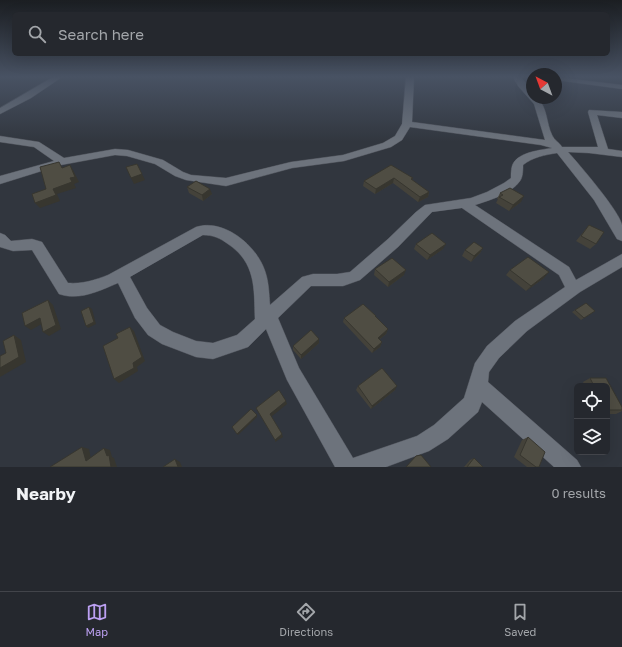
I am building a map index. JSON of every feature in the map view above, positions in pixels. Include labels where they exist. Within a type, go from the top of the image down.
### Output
[{"type":"street","points":[[0,111],[20,99]]},
{"type":"street","points":[[0,180],[62,162],[115,152],[128,153],[159,162],[179,174],[190,178],[226,182],[291,165],[331,161],[387,145],[399,138],[407,124],[409,99]]},
{"type":"street","points":[[0,102],[13,103]]},
{"type":"street","points":[[539,104],[541,107],[548,136],[561,148],[604,205],[622,236]]},
{"type":"street","points":[[604,152],[592,112],[622,115]]},
{"type":"street","points":[[407,124],[541,142],[561,148],[622,154]]},
{"type":"street","points":[[0,139],[36,144],[41,146],[62,162]]},
{"type":"street","points":[[121,274],[141,313],[154,330],[168,338],[196,349],[214,351],[242,341],[307,281],[314,279],[341,281],[348,280],[355,276],[393,243],[420,215],[429,208],[465,204],[491,195],[514,181],[516,178],[518,164],[524,159],[561,148]]},
{"type":"street","points":[[465,204],[564,270],[573,289]]},
{"type":"street","points":[[0,238],[4,244],[9,246],[28,244],[37,246],[64,289],[71,291],[81,290],[103,283],[195,233],[206,229],[223,233],[236,243],[254,261],[258,271],[266,319],[293,374],[347,467]]},
{"type":"street","points":[[356,467],[422,444],[441,432],[471,405],[476,395],[481,370],[492,352],[521,326],[573,289],[622,260]]},
{"type":"street","points":[[477,384],[570,467]]},
{"type":"building","points":[[59,162],[62,168],[70,165],[75,177],[70,178],[72,182],[53,189],[56,195],[35,203],[32,194],[46,189],[40,167]]},
{"type":"building","points":[[137,164],[142,174],[131,178],[126,167]]},
{"type":"building","points":[[391,165],[413,178],[411,179],[429,192],[420,197],[394,178],[376,189],[364,181]]},
{"type":"building","points":[[196,181],[210,189],[202,195],[187,187]]},
{"type":"building","points":[[510,188],[524,196],[513,205],[499,197],[503,195],[500,193]]},
{"type":"building","points":[[589,225],[604,232],[596,244],[581,236]]},
{"type":"building","points":[[432,233],[446,244],[430,255],[416,244]]},
{"type":"building","points":[[474,242],[483,248],[474,256],[465,250]]},
{"type":"building","points":[[528,257],[549,272],[531,286],[510,270]]},
{"type":"building","points":[[392,258],[406,270],[389,282],[375,269]]},
{"type":"building","points":[[48,300],[56,325],[43,332],[40,318],[25,326],[22,313]]},
{"type":"building","points":[[586,303],[595,311],[584,318],[575,310]]},
{"type":"building","points":[[363,304],[388,329],[378,338],[382,342],[374,349],[344,318]]},
{"type":"building","points":[[89,307],[94,322],[86,326],[81,311]]},
{"type":"building","points":[[130,327],[142,357],[133,363],[134,368],[114,379],[103,346],[118,338],[116,334]]},
{"type":"building","points":[[311,330],[319,339],[301,355],[293,346]]},
{"type":"building","points":[[14,335],[19,357],[0,368],[0,356],[6,353],[3,341]]},
{"type":"building","points":[[382,368],[397,386],[372,406],[358,386]]},
{"type":"building","points":[[590,378],[606,378],[609,383],[592,383]]},
{"type":"building","points":[[610,385],[622,407],[622,410],[610,410]]},
{"type":"building","points":[[279,390],[286,401],[270,414],[282,434],[275,440],[256,408]]},
{"type":"building","points":[[251,409],[257,415],[237,434],[232,427]]},
{"type":"building","points":[[528,437],[545,452],[539,467],[536,467],[520,455]]},
{"type":"building","points":[[82,447],[86,461],[104,448],[107,456],[109,455],[111,467],[50,467]]},
{"type":"building","points":[[421,455],[431,467],[406,467],[416,456]]},
{"type":"building","points":[[474,458],[483,467],[467,467]]},
{"type":"building","points":[[175,459],[178,467],[163,467]]}]
